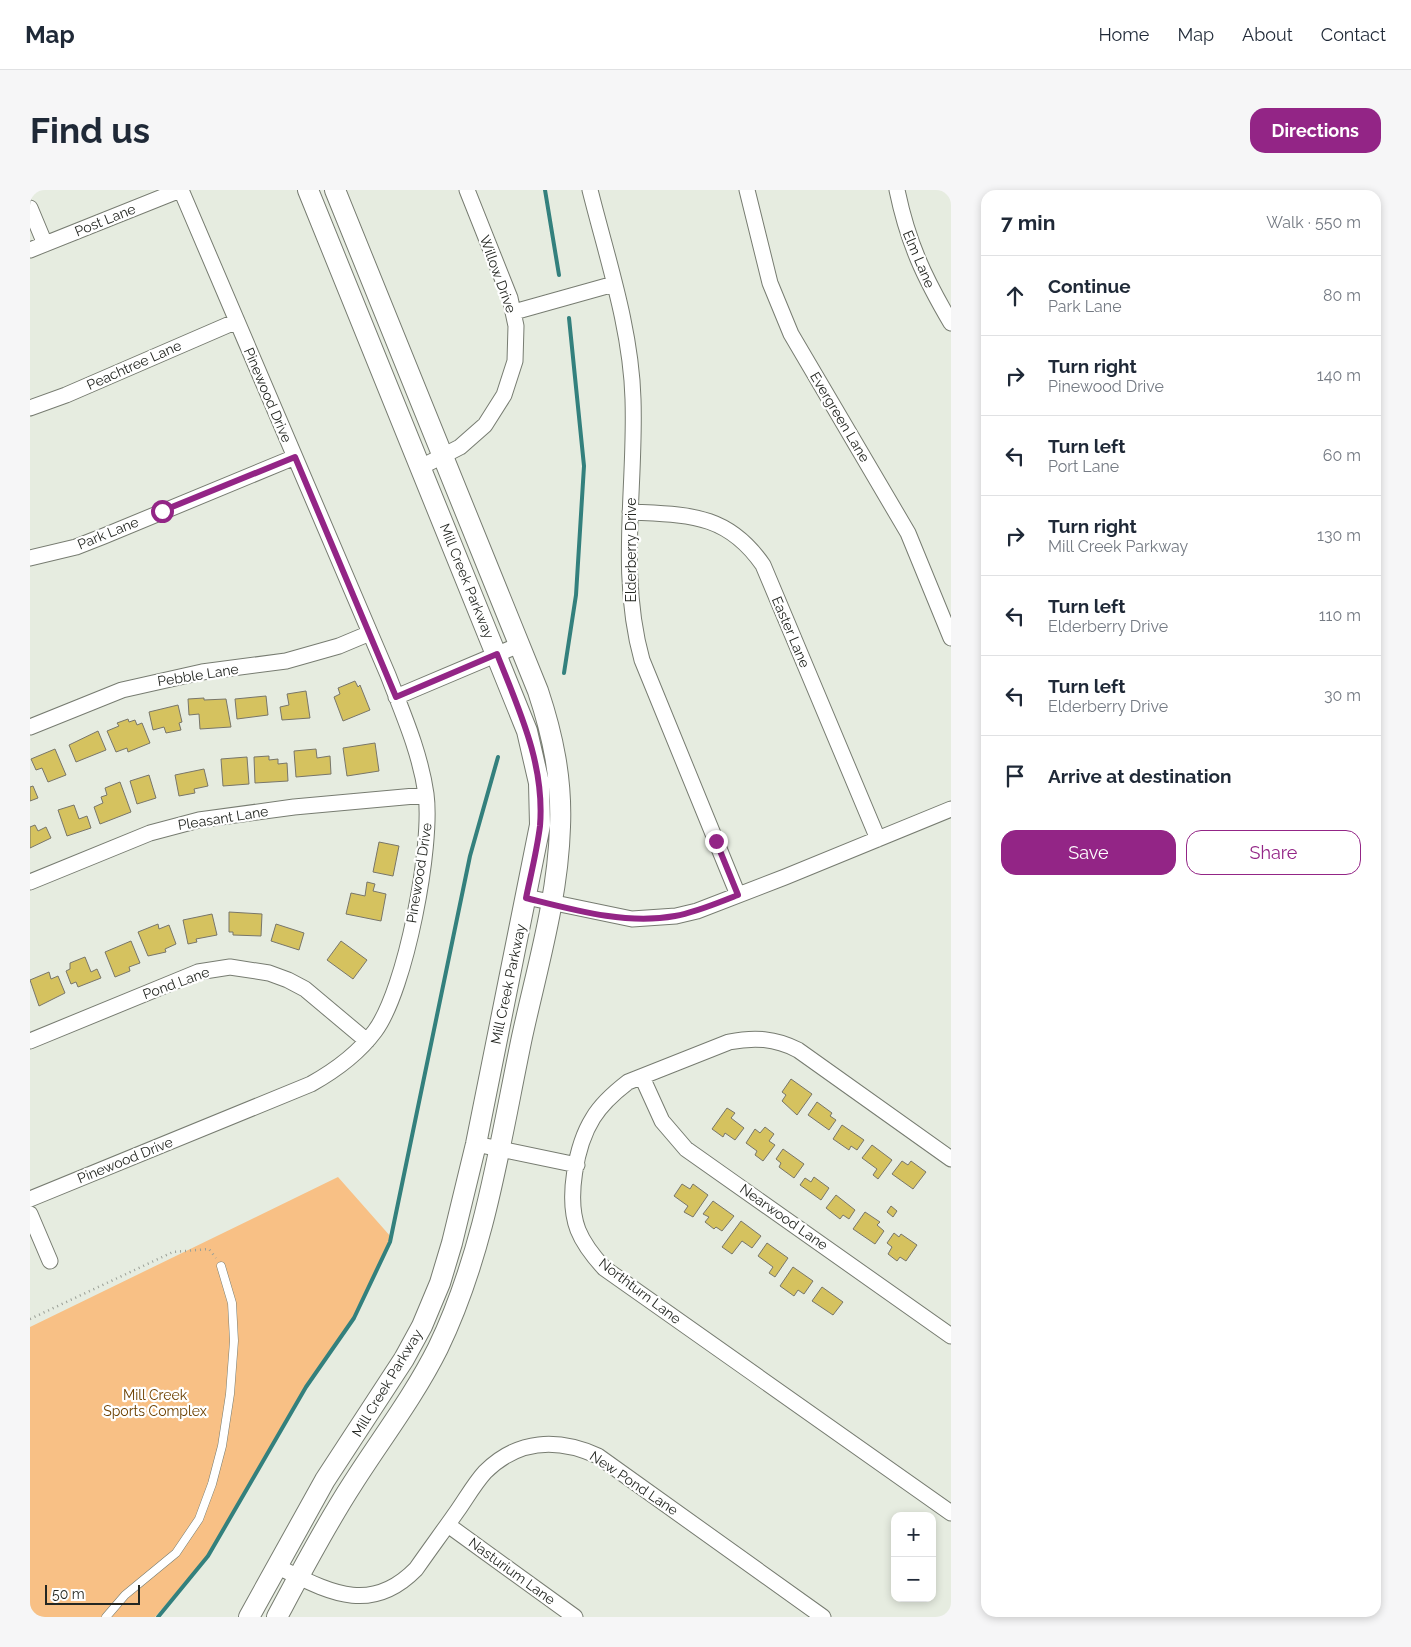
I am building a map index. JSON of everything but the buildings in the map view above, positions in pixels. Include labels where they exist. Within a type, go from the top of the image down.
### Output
[{"type":"main road","name":"Mill Creek Parkway","points":[[249,1617],[325,1480],[390,1384],[422,1326],[440,1282],[452,1243],[476,1144],[539,832],[539,783],[531,741],[308,190]]},
{"type":"main road","name":"Mill Creek Parkway","points":[[277,1617],[351,1486],[418,1383],[445,1333],[466,1281],[477,1245],[499,1149],[550,904],[558,858],[560,826],[557,762],[549,726],[520,646],[335,190]]},
{"type":"street","name":"Post Lane","points":[[30,250],[180,190]]},
{"type":"street","name":"Pinewood Drive","points":[[30,1199],[311,1084],[347,1061],[367,1040],[388,1009],[397,986],[406,950],[426,844],[426,795],[416,749],[370,633],[180,190]]},
{"type":"street","name":"Willow Drive","points":[[421,468],[467,442],[485,425],[504,395],[515,361],[517,340],[514,312],[468,190]]},
{"type":"street","name":"Elderberry Drive","points":[[590,190],[627,344],[633,397],[629,593],[632,616],[642,660],[738,895]]},
{"type":"street","name":"Evergreen Lane","points":[[747,190],[770,283],[791,334],[908,534],[951,638]]},
{"type":"street","name":"Elm Lane","points":[[897,190],[902,218],[917,262],[951,323]]},
{"type":"street","points":[[30,208],[45,244]]},
{"type":"street","points":[[514,312],[614,284]]},
{"type":"street","name":"Peachtree Lane","points":[[30,408],[66,395],[237,321]]},
{"type":"street","name":"Park Lane","points":[[30,558],[76,547],[295,457]]},
{"type":"street","name":"Easter Lane","points":[[630,512],[690,515],[712,521],[734,534],[753,551],[763,565],[878,839]]},
{"type":"street","name":"Pebble Lane","points":[[30,727],[122,690],[194,674],[286,661],[339,646],[370,633]]},
{"type":"street","points":[[396,697],[520,646]]},
{"type":"street","name":"Pleasant Lane","points":[[30,882],[150,834],[199,820],[285,808],[426,795]]},
{"type":"street","points":[[526,898],[632,919],[654,919],[697,911],[951,809]]},
{"type":"street","name":"Pond Lane","points":[[30,1041],[198,972],[230,968],[260,970],[288,980],[305,989],[367,1040]]},
{"type":"street","name":"Northturn Lane","points":[[951,1159],[798,1050],[770,1039],[746,1038],[729,1042],[642,1077],[618,1090],[593,1118],[582,1141],[573,1200],[577,1228],[591,1254],[604,1268],[951,1513]]},
{"type":"street","name":"Nearwood Lane","points":[[642,1077],[662,1121],[686,1149],[951,1336]]},
{"type":"street","points":[[476,1144],[577,1166]]},
{"type":"street","points":[[30,1214],[50,1262]]},
{"type":"street","name":"New Pond Lane","points":[[276,1566],[338,1594],[354,1596],[385,1591],[402,1582],[416,1569],[482,1476],[496,1462],[526,1447],[540,1444],[566,1444],[598,1456],[823,1617]]},
{"type":"street","name":"Nasturium Lane","points":[[448,1524],[575,1617]]},
{"type":"lane","points":[[106,1617],[125,1595],[176,1553],[199,1519],[212,1484],[222,1446],[230,1394],[234,1341],[232,1303],[221,1266]]},
{"type":"path","points":[[30,1319],[173,1252],[209,1248],[221,1266]]},
{"type":"green space","name":"Mill Creek Sports Complex","points":[[338,1177],[391,1237],[354,1318],[310,1382],[208,1556],[155,1617],[30,1617],[30,1327]]},
{"type":"waterway","points":[[545,190],[559,275]]},
{"type":"waterway","points":[[564,673],[576,595],[584,466],[569,318]]},
{"type":"waterway","points":[[158,1617],[208,1556],[306,1387],[354,1318],[390,1242],[470,856],[498,757]]},
{"type":"route","points":[[162,511],[295,457],[396,697],[497,654],[531,741],[539,783],[540,825],[526,898],[632,919],[654,919],[697,911],[738,895],[716,841]]}]
